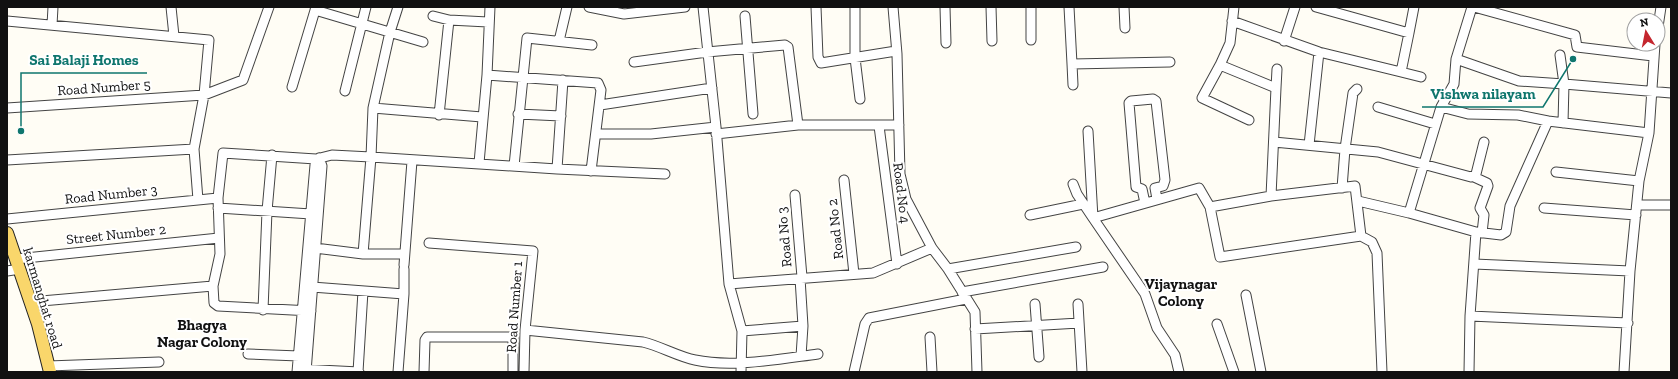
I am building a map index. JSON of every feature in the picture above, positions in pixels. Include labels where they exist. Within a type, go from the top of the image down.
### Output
[{"type":"main road","name":"karmanghat road","points":[[7,233],[30,302],[49,369]]},
{"type":"street","points":[[52,25],[53,7]]},
{"type":"street","points":[[171,7],[174,36]]},
{"type":"street","name":"Road Number 5","points":[[7,108],[204,95],[243,80],[269,7]]},
{"type":"street","points":[[345,91],[360,24],[366,7]]},
{"type":"street","points":[[363,254],[371,157],[373,108],[390,32],[398,7]]},
{"type":"street","points":[[479,164],[482,117],[487,75],[488,22],[490,7]]},
{"type":"street","points":[[559,41],[567,7]]},
{"type":"street","points":[[589,7],[624,11],[685,7]]},
{"type":"street","points":[[703,7],[716,130],[729,284],[742,331],[741,368]]},
{"type":"street","points":[[816,7],[819,60],[825,63],[896,51]]},
{"type":"street","points":[[855,7],[855,58],[860,99]]},
{"type":"street","points":[[893,7],[900,174],[906,199],[932,248],[948,269],[975,312],[977,372]]},
{"type":"street","points":[[945,7],[946,43]]},
{"type":"street","points":[[991,7],[992,41]]},
{"type":"street","points":[[1031,7],[1032,40]]},
{"type":"street","points":[[1069,7],[1073,85]]},
{"type":"street","points":[[1124,7],[1125,28]]},
{"type":"street","points":[[1234,7],[1230,43],[1202,98],[1249,120]]},
{"type":"street","points":[[1284,41],[1295,7]]},
{"type":"street","points":[[1316,7],[1409,33]]},
{"type":"street","points":[[1400,72],[1414,7]]},
{"type":"street","points":[[1409,213],[1441,106],[1454,84],[1456,59],[1473,7],[1574,36],[1577,47],[1653,56]]},
{"type":"street","points":[[292,87],[316,8],[360,24],[423,42]]},
{"type":"street","points":[[433,16],[448,20],[488,22]]},
{"type":"street","points":[[745,16],[754,114]]},
{"type":"street","points":[[439,115],[448,20]]},
{"type":"street","points":[[7,21],[209,40],[204,95],[194,149],[198,200]]},
{"type":"street","points":[[1232,21],[1284,41],[1319,52],[1421,76]]},
{"type":"street","points":[[514,166],[518,114],[527,38],[592,45]]},
{"type":"street","points":[[634,62],[707,52],[784,45],[788,46],[798,125]]},
{"type":"street","points":[[1309,145],[1319,52]]},
{"type":"street","points":[[1624,372],[1630,271],[1639,181],[1649,133],[1653,91],[1654,52]]},
{"type":"street","points":[[1560,55],[1564,84],[1563,123]]},
{"type":"street","points":[[1456,59],[1519,81],[1671,93]]},
{"type":"street","points":[[1072,64],[1170,62]]},
{"type":"street","points":[[1220,65],[1276,88]]},
{"type":"street","points":[[1271,196],[1277,69]]},
{"type":"street","points":[[487,75],[598,83],[601,90],[600,105],[591,171]]},
{"type":"street","points":[[557,169],[563,80]]},
{"type":"street","points":[[600,105],[712,88]]},
{"type":"street","points":[[1342,188],[1345,149],[1353,93],[1357,89]]},
{"type":"street","points":[[1145,203],[1142,189],[1136,187],[1129,103],[1131,100],[1153,99],[1156,101],[1165,180],[1163,186],[1155,188],[1158,200]]},
{"type":"street","points":[[1441,106],[1468,114],[1518,115],[1548,121],[1649,133]]},
{"type":"street","points":[[1378,107],[1435,124]]},
{"type":"street","points":[[373,108],[439,115],[482,117]]},
{"type":"street","points":[[518,114],[560,116]]},
{"type":"street","points":[[1358,201],[1409,213],[1479,233],[1501,235],[1506,232],[1510,206],[1548,121]]},
{"type":"street","points":[[596,134],[650,134],[798,125],[899,125]]},
{"type":"street","name":"Road No 4","points":[[880,126],[897,264]]},
{"type":"street","points":[[1088,131],[1093,218]]},
{"type":"street","points":[[1274,142],[1378,152],[1474,176],[1488,183],[1480,208],[1484,215],[1479,233],[1474,264],[1470,316],[1469,372]]},
{"type":"street","points":[[1474,176],[1484,142]]},
{"type":"street","points":[[7,160],[194,149]]},
{"type":"street","points":[[307,311],[263,310],[218,306],[213,300],[213,286],[220,254],[218,198],[223,153],[319,158],[332,155],[412,161],[665,174]]},
{"type":"street","points":[[263,310],[267,211],[272,155]]},
{"type":"street","points":[[302,370],[307,311],[311,214],[315,165],[319,158]]},
{"type":"street","points":[[302,370],[299,356],[312,287],[322,166],[319,158]]},
{"type":"street","points":[[398,372],[404,294],[404,254],[412,161]]},
{"type":"street","points":[[1556,172],[1639,181]]},
{"type":"street","name":"Road No 2","points":[[844,180],[854,274]]},
{"type":"street","points":[[1073,184],[1083,204],[1145,294],[1157,328],[1175,355],[1179,372]]},
{"type":"street","points":[[1210,207],[1271,196],[1355,186],[1361,236]]},
{"type":"street","points":[[1093,218],[1199,188],[1210,207],[1220,257],[1361,236],[1372,242],[1377,253],[1382,372]]},
{"type":"street","name":"Road No 3","points":[[795,195],[801,277],[801,356]]},
{"type":"street","name":"Road Number 3","points":[[7,219],[218,198]]},
{"type":"street","points":[[1030,215],[1083,204]]},
{"type":"street","points":[[1637,205],[1671,205]]},
{"type":"street","points":[[218,208],[311,214]]},
{"type":"street","points":[[1544,208],[1636,215]]},
{"type":"street","name":"Street Number 2","points":[[7,270],[18,264],[219,238]]},
{"type":"street","name":"Road Number 1","points":[[429,243],[533,251],[525,330],[524,372]]},
{"type":"street","points":[[948,269],[1076,247]]},
{"type":"street","points":[[315,248],[363,254],[404,254]]},
{"type":"street","points":[[729,284],[801,277],[873,273],[932,248]]},
{"type":"street","points":[[1474,264],[1630,271]]},
{"type":"street","points":[[854,372],[865,324],[869,318],[964,296],[1103,268]]},
{"type":"street","points":[[30,302],[213,286]]},
{"type":"street","points":[[312,287],[404,294]]},
{"type":"street","points":[[302,370],[358,372],[363,291]]},
{"type":"street","points":[[1246,295],[1260,372]]},
{"type":"street","points":[[1034,304],[1039,357]]},
{"type":"street","points":[[1078,304],[1082,372]]},
{"type":"street","points":[[1470,316],[1628,323]]},
{"type":"street","points":[[975,329],[1079,323]]},
{"type":"street","points":[[1217,324],[1234,372]]},
{"type":"street","points":[[742,331],[802,326]]},
{"type":"street","points":[[525,330],[643,342],[694,360],[741,368],[818,354]]},
{"type":"street","points":[[424,372],[424,340],[427,337],[511,337],[513,338],[513,372]]},
{"type":"street","points":[[930,337],[932,372]]},
{"type":"street","points":[[248,354],[299,356]]},
{"type":"street","points":[[49,369],[159,362]]},
{"type":"place","name":"Vishwa nilayam","points":[[1573,59]]},
{"type":"place","name":"Sai Balaji Homes","points":[[21,131]]},
{"type":"district","name":"Vijaynagar Colony","points":[[1181,292]]},
{"type":"district","name":"Bhagya Nagar Colony","points":[[202,334]]}]
